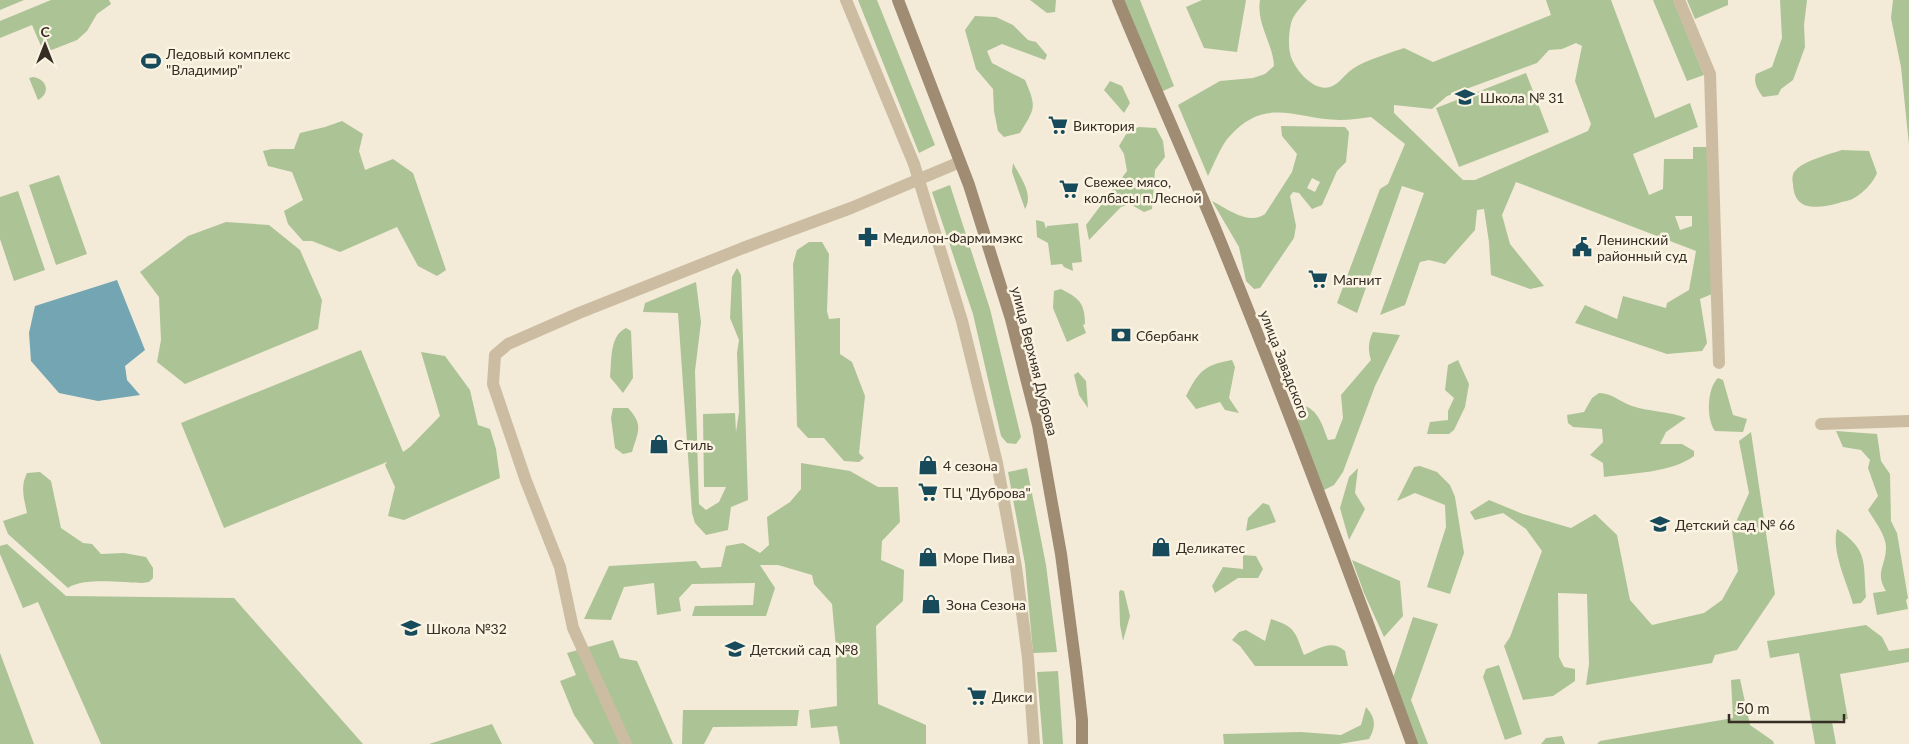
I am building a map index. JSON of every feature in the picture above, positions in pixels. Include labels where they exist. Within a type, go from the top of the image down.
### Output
[{"type":"street","points":[[846,0],[919,179],[962,321],[996,463],[1016,567],[1028,658],[1034,744]]},
{"type":"street","name":"улица Верхняя Дуброва","points":[[898,0],[960,162],[1011,319],[1038,425],[1061,554],[1082,720],[1082,744]]},
{"type":"street","name":"улица Завадского","points":[[1118,0],[1246,304],[1328,515],[1412,744]]},
{"type":"street","points":[[1679,0],[1710,74],[1718,363]]},
{"type":"street","points":[[626,744],[573,628],[560,567],[526,480],[493,384],[495,355],[508,344],[579,313],[960,162]]},
{"type":"street","points":[[1821,424],[1909,421]]},
{"type":"green space","points":[[0,0],[24,0],[0,10]]},
{"type":"green space","points":[[51,0],[109,0],[111,4],[97,14],[87,31],[77,40],[44,53],[32,25],[0,38],[0,21]]},
{"type":"green space","points":[[858,0],[877,0],[935,145],[919,153]]},
{"type":"green space","points":[[1030,0],[1056,0],[1055,12],[1047,13]]},
{"type":"green space","points":[[1123,0],[1140,0],[1174,86],[1161,92]]},
{"type":"green space","points":[[1202,0],[1246,0],[1237,52],[1204,48],[1186,7]]},
{"type":"green space","points":[[1260,0],[1307,0],[1292,21],[1289,35],[1290,53],[1299,72],[1317,86],[1324,88],[1334,86],[1359,65],[1404,48],[1433,62],[1551,15],[1546,0],[1611,0],[1655,118],[1690,103],[1698,127],[1633,154],[1649,195],[1663,189],[1664,159],[1693,159],[1693,147],[1707,147],[1712,294],[1700,299],[1707,343],[1702,351],[1667,354],[1575,323],[1585,305],[1617,319],[1623,296],[1666,308],[1667,303],[1689,290],[1696,251],[1516,182],[1502,215],[1510,244],[1544,286],[1530,289],[1491,275],[1484,209],[1477,210],[1475,230],[1445,264],[1429,260],[1420,262],[1405,305],[1380,315],[1424,193],[1402,186],[1357,313],[1337,303],[1380,189],[1388,184],[1405,144],[1371,117],[1340,120],[1281,112],[1268,113],[1255,117],[1242,125],[1228,138],[1208,176],[1178,105],[1220,81],[1253,78],[1265,74],[1274,66],[1259,9]],"holes":[[[1576,43],[1582,46],[1575,81],[1591,124],[1588,131],[1475,180],[1463,180],[1394,113],[1394,105],[1432,109],[1447,96],[1537,63],[1549,50],[1562,49]],[[1675,216],[1692,216],[1692,226],[1680,230]]]},
{"type":"green space","points":[[1653,0],[1673,0],[1704,75],[1687,81]]},
{"type":"green space","points":[[1687,0],[1728,0],[1728,5],[1695,19]]},
{"type":"green space","points":[[1780,0],[1807,0],[1804,25],[1805,47],[1793,80],[1781,89],[1778,95],[1763,97],[1756,86],[1755,77],[1756,74],[1772,67],[1782,38]]},
{"type":"green space","points":[[1893,0],[1909,0],[1909,145],[1901,67],[1891,18]]},
{"type":"green space","points":[[975,16],[996,17],[1013,25],[1028,40],[1036,42],[1047,55],[1045,60],[1002,44],[987,51],[992,63],[1025,80],[1029,89],[1033,108],[1020,133],[1004,137],[998,131],[994,111],[993,89],[976,69],[965,30]]},
{"type":"green space","points":[[1526,73],[1549,132],[1459,167],[1436,108]]},
{"type":"green space","points":[[33,77],[42,80],[46,87],[45,94],[38,100],[29,78]]},
{"type":"green space","points":[[1110,81],[1122,86],[1130,103],[1124,113],[1104,90]]},
{"type":"green space","points":[[342,121],[363,134],[359,151],[365,170],[393,159],[413,173],[446,270],[437,276],[418,266],[397,227],[340,252],[312,241],[303,241],[288,224],[284,211],[303,200],[292,172],[268,166],[263,151],[294,149],[300,133]]},
{"type":"green space","points":[[1281,126],[1345,127],[1349,132],[1346,162],[1337,171],[1322,205],[1312,209],[1299,193],[1293,192],[1290,196],[1296,226],[1294,238],[1260,288],[1254,289],[1246,281],[1239,247],[1212,201],[1245,217],[1259,217],[1265,214],[1292,172],[1297,154],[1282,136]],"holes":[[[1312,178],[1320,182],[1315,192],[1307,188]]]},
{"type":"green space","points":[[1139,127],[1156,128],[1163,141],[1165,157],[1155,170],[1152,209],[1144,212],[1130,204],[1121,207],[1089,240],[1086,225],[1127,171],[1124,154],[1119,146],[1128,131]]},
{"type":"green space","points":[[1842,150],[1869,151],[1877,173],[1873,180],[1864,191],[1851,200],[1816,207],[1803,204],[1794,193],[1792,178],[1795,171],[1810,161]]},
{"type":"green space","points":[[1013,163],[1027,192],[1028,197],[1025,209],[1012,172]]},
{"type":"green space","points":[[59,175],[87,254],[56,265],[29,185]]},
{"type":"green space","points":[[950,185],[990,309],[1021,437],[1016,444],[1007,443],[1001,436],[973,314],[932,192]]},
{"type":"green space","points":[[18,191],[45,270],[14,281],[0,239],[0,197]]},
{"type":"green space","points":[[1036,220],[1044,222],[1046,229],[1047,226],[1078,223],[1082,262],[1072,263],[1073,271],[1062,264],[1051,265],[1048,243],[1037,237]]},
{"type":"green space","points":[[226,222],[269,225],[300,250],[322,300],[318,329],[185,384],[157,362],[161,340],[159,297],[140,272],[188,236]]},
{"type":"green space","points":[[809,242],[822,242],[829,254],[827,311],[829,319],[840,318],[840,354],[852,362],[865,396],[859,453],[864,458],[859,462],[844,461],[824,438],[808,438],[797,426],[793,264],[797,250]]},
{"type":"green space","points":[[737,268],[741,275],[748,500],[731,507],[728,530],[706,535],[695,523],[692,513],[678,313],[643,312],[645,303],[696,282],[701,322],[695,371],[699,504],[706,510],[719,502],[726,487],[704,487],[703,414],[735,413],[736,432],[739,412],[737,353],[739,340],[730,318],[732,277]]},
{"type":"green space","points":[[1061,289],[1077,298],[1082,306],[1085,317],[1085,324],[1083,325],[1086,333],[1067,342],[1053,308],[1054,291]]},
{"type":"green space","points":[[626,328],[631,331],[633,378],[623,393],[610,377],[614,343]]},
{"type":"green space","points":[[1373,332],[1400,335],[1375,386],[1343,472],[1334,485],[1322,491],[1296,426],[1301,409],[1305,406],[1310,408],[1320,420],[1328,440],[1335,439],[1343,418],[1341,395],[1371,360],[1369,346]]},
{"type":"green space","points":[[361,350],[403,452],[440,416],[421,352],[445,356],[470,390],[478,425],[490,429],[496,449],[500,478],[404,520],[388,516],[395,487],[385,465],[387,462],[224,528],[181,423]]},
{"type":"green space","points":[[1232,360],[1235,367],[1229,398],[1239,413],[1225,410],[1220,402],[1196,409],[1186,396],[1199,375],[1203,370],[1215,364]]},
{"type":"green space","points":[[1458,360],[1469,384],[1465,407],[1454,430],[1449,434],[1427,434],[1430,422],[1448,420],[1448,411],[1454,398],[1445,390],[1448,365]]},
{"type":"green space","points":[[1078,372],[1086,381],[1088,408],[1079,395],[1074,375]]},
{"type":"green space","points":[[1718,378],[1723,380],[1733,415],[1747,419],[1743,432],[1715,431],[1712,426],[1709,412],[1710,396],[1714,383]]},
{"type":"green space","points":[[1599,393],[1612,396],[1632,406],[1686,418],[1666,432],[1660,444],[1682,444],[1694,451],[1694,456],[1685,462],[1663,469],[1604,477],[1603,463],[1590,455],[1603,442],[1602,429],[1573,427],[1568,423],[1567,415],[1584,412],[1592,398]]},
{"type":"green space","points":[[613,408],[628,408],[636,419],[638,429],[632,452],[623,454],[615,448],[611,418]]},
{"type":"green space","points":[[1836,431],[1877,434],[1881,461],[1890,474],[1891,521],[1897,533],[1908,598],[1906,600],[1908,609],[1877,615],[1873,593],[1886,591],[1881,579],[1881,570],[1886,544],[1880,529],[1868,510],[1878,496],[1868,468],[1870,460],[1861,450],[1843,447]]},
{"type":"green space","points":[[1751,432],[1775,594],[1737,650],[1715,655],[1712,663],[1586,685],[1589,664],[1587,594],[1558,593],[1559,657],[1564,667],[1575,669],[1575,681],[1553,696],[1523,700],[1504,646],[1510,637],[1542,551],[1526,529],[1503,513],[1475,520],[1470,512],[1489,500],[1523,514],[1571,528],[1595,514],[1617,535],[1630,600],[1652,625],[1704,613],[1722,600],[1738,571],[1732,531],[1749,493],[1739,441]]},
{"type":"green space","points":[[801,463],[850,471],[878,487],[898,487],[900,522],[882,541],[881,560],[904,570],[903,601],[876,626],[878,704],[926,725],[926,744],[840,744],[837,726],[811,728],[809,710],[837,706],[836,648],[832,604],[814,584],[812,575],[778,565],[760,565],[775,588],[766,616],[692,616],[695,606],[753,605],[755,583],[692,584],[679,598],[681,611],[657,615],[654,583],[624,587],[611,620],[584,619],[609,566],[696,561],[701,568],[721,567],[726,546],[743,543],[760,553],[769,545],[767,517],[790,502],[801,489]]},
{"type":"green space","points":[[1420,466],[1437,472],[1450,485],[1455,497],[1464,553],[1450,594],[1427,587],[1446,527],[1445,505],[1415,493],[1397,501],[1414,467]]},
{"type":"green space","points":[[1027,468],[1046,565],[1057,652],[1033,653],[1025,564],[1008,472]]},
{"type":"green space","points":[[1358,468],[1355,493],[1365,509],[1349,540],[1340,508],[1349,477]]},
{"type":"green space","points":[[40,472],[51,481],[61,528],[83,543],[92,544],[101,554],[124,553],[146,557],[153,568],[153,578],[149,582],[142,583],[93,582],[68,588],[8,534],[3,521],[27,513],[23,488],[27,473]]},
{"type":"green space","points":[[1263,503],[1269,505],[1276,522],[1246,531],[1248,518]]},
{"type":"green space","points":[[1837,529],[1855,544],[1862,558],[1866,597],[1861,603],[1853,604],[1844,577],[1836,547]]},
{"type":"green space","points":[[7,544],[66,596],[234,598],[363,744],[101,744],[38,602],[23,608],[0,554],[0,546]]},
{"type":"green space","points":[[1243,555],[1256,556],[1263,569],[1258,578],[1238,578],[1215,593],[1212,586],[1223,567],[1243,569]]},
{"type":"green space","points":[[1352,560],[1400,581],[1403,616],[1384,637],[1364,593]]},
{"type":"green space","points":[[1120,590],[1124,591],[1130,616],[1123,641],[1120,625]]},
{"type":"green space","points":[[1413,617],[1438,624],[1411,700],[1428,744],[1417,744],[1393,678]]},
{"type":"green space","points":[[1271,619],[1294,631],[1304,655],[1325,646],[1340,647],[1345,651],[1348,666],[1255,666],[1240,646],[1232,640],[1239,632],[1246,630],[1265,641]]},
{"type":"green space","points":[[1866,625],[1882,637],[1889,651],[1909,648],[1909,662],[1840,674],[1848,719],[1832,722],[1836,744],[1815,744],[1799,653],[1770,658],[1767,641]]},
{"type":"green space","points":[[613,640],[620,658],[637,661],[673,744],[594,744],[574,715],[560,681],[576,675],[567,653]]},
{"type":"green space","points":[[0,653],[34,744],[0,744]]},
{"type":"green space","points":[[1499,665],[1522,734],[1505,740],[1483,677],[1486,669]]},
{"type":"green space","points":[[1058,671],[1063,744],[1043,744],[1037,672]]},
{"type":"green space","points":[[1740,679],[1750,725],[1773,741],[1774,744],[1597,744],[1600,741],[1733,718],[1731,680]]},
{"type":"green space","points":[[1366,707],[1372,715],[1374,723],[1369,739],[1339,744],[1224,744],[1223,734],[1301,732],[1341,735],[1361,725]]},
{"type":"green space","points":[[683,710],[799,710],[797,726],[713,727],[704,744],[682,744]]},
{"type":"green space","points":[[492,724],[502,744],[429,744]]},
{"type":"green space","points":[[1562,736],[1565,744],[1541,744],[1546,738]]},
{"type":"water","points":[[117,280],[145,350],[125,366],[127,380],[140,395],[98,401],[59,393],[31,361],[29,333],[35,306]]},
{"type":"place","name":"Ледовый комплекс \"Владимир\"","points":[[151,61]]},
{"type":"place","name":"Школа № 31","points":[[1465,97]]},
{"type":"place","name":"Виктория","points":[[1058,125]]},
{"type":"place","name":"Свежее мясо, колбасы п.Лесной","points":[[1069,189]]},
{"type":"place","name":"Медилон-Фармимэкс","points":[[868,237]]},
{"type":"place","name":"Ленинский районный суд","points":[[1582,247]]},
{"type":"place","name":"Магнит","points":[[1318,279]]},
{"type":"place","name":"Сбербанк","points":[[1121,335]]},
{"type":"place","name":"Стиль","points":[[659,444]]},
{"type":"place","name":"4 сезона","points":[[928,465]]},
{"type":"place","name":"ТЦ \"Дуброва\"","points":[[928,492]]},
{"type":"place","name":"Детский сад № 66","points":[[1660,524]]},
{"type":"place","name":"Деликатес","points":[[1161,547]]},
{"type":"place","name":"Море Пива","points":[[928,557]]},
{"type":"place","name":"Зона Сезона","points":[[931,604]]},
{"type":"place","name":"Школа №32","points":[[411,628]]},
{"type":"place","name":"Детский сад №8","points":[[735,649]]},
{"type":"place","name":"Дикси","points":[[977,696]]}]
